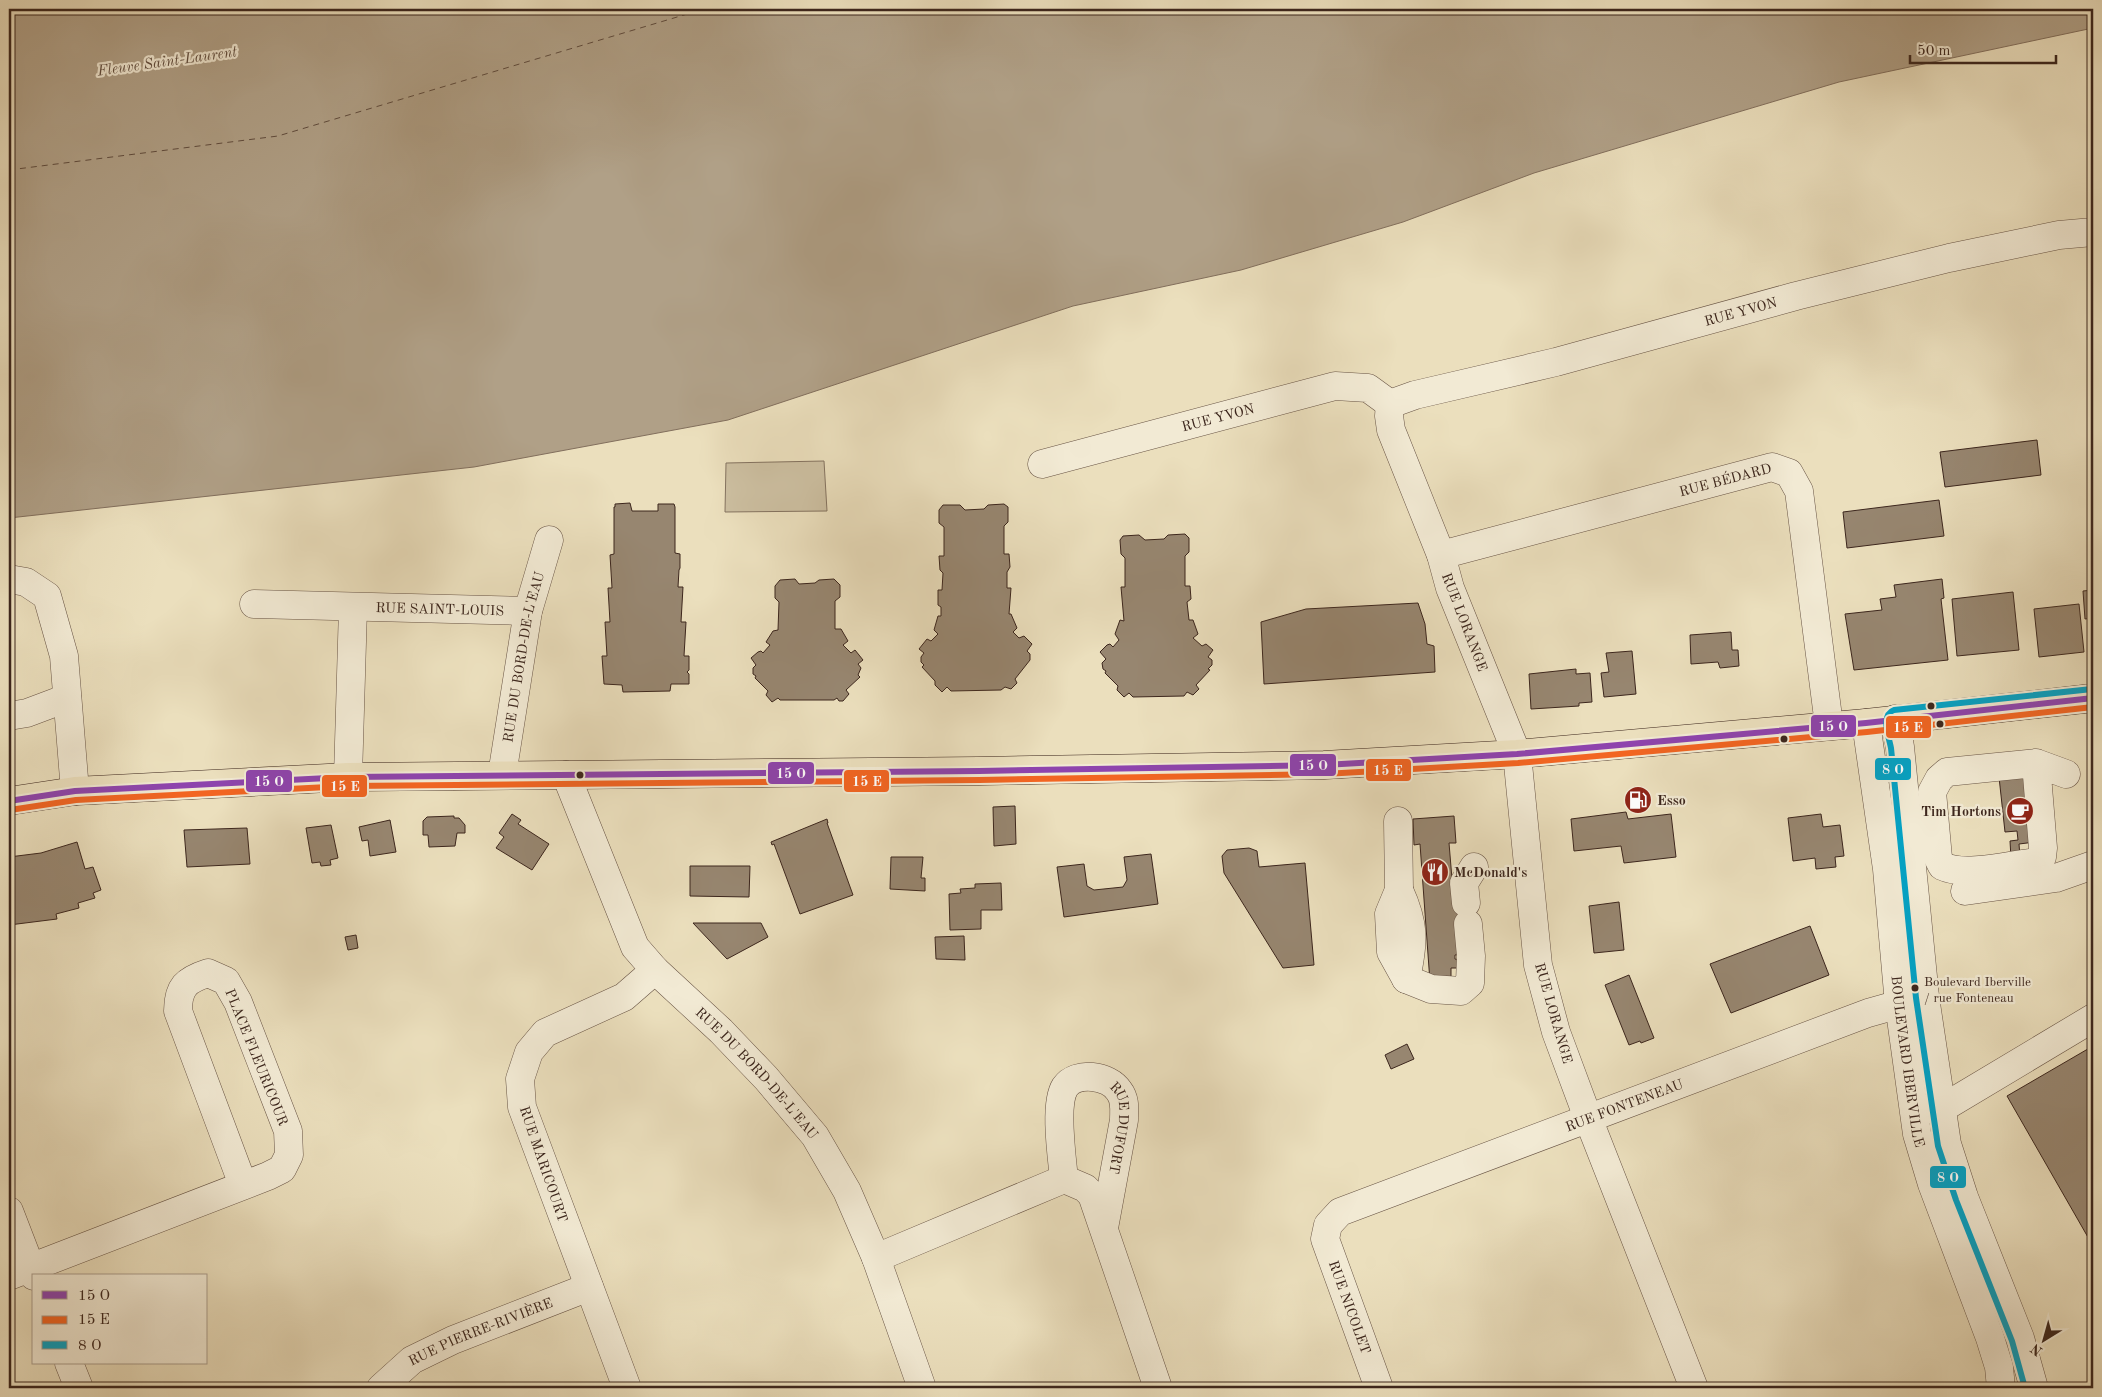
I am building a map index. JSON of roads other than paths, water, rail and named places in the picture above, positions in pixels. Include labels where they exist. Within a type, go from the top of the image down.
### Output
[{"type":"main road","points":[[9,801],[75,791],[348,777],[1235,768],[1516,754],[1866,723],[2093,698]]},
{"type":"street","name":"RUE YVON","points":[[1042,464],[1335,386],[1368,388],[1391,417],[1415,395],[1556,362],[1796,296],[1940,261],[2049,237],[2093,232]]},
{"type":"street","name":"RUE LORANGE","points":[[1391,417],[1441,555],[1450,588],[1516,754],[1538,965],[1556,1032],[1694,1388]]},
{"type":"street","name":"RUE BÉDARD","points":[[1441,555],[1772,467],[1789,474],[1799,491],[1829,725]]},
{"type":"street","name":"RUE DU BORD-DE-L'EAU","points":[[502,775],[528,611],[549,540]]},
{"type":"street","points":[[9,579],[26,582],[47,596],[64,656],[75,791]]},
{"type":"street","name":"RUE SAINT-LOUIS","points":[[254,604],[528,611]]},
{"type":"street","points":[[348,777],[352,608]]},
{"type":"street","points":[[9,716],[27,713],[67,698]]},
{"type":"street","name":"BOULEVARD IBERVILLE","points":[[1895,719],[1901,753],[1925,997],[1947,1144],[1964,1197],[2020,1338],[2034,1388]]},
{"type":"street","name":"BOULEVARD IBERVILLE","points":[[1866,723],[1887,869],[1899,1004],[1921,1151],[1990,1338],[1999,1367],[2001,1388]]},
{"type":"street","points":[[1972,883],[2036,862],[2042,857],[2043,848],[2036,763]]},
{"type":"street","points":[[2066,774],[2036,763],[1947,772],[1935,785],[1932,792],[1938,858],[1942,866],[1972,883],[2056,878],[2093,865]]},
{"type":"street","name":"RUE DU BORD-DE-L'EAU","points":[[566,775],[635,947],[655,970],[720,1031],[766,1078],[815,1136],[847,1191],[876,1258],[922,1388]]},
{"type":"street","points":[[1398,821],[1399,890],[1389,914],[1391,952],[1406,979],[1431,989],[1460,991],[1470,983],[1471,956],[1464,883],[1474,867]]},
{"type":"street","name":"RUE MARICOURT","points":[[627,1388],[522,1107],[520,1079],[529,1052],[545,1033],[624,997],[655,970]]},
{"type":"street","name":"PLACE FLEURICOUR","points":[[24,1273],[243,1185],[282,1169],[289,1155],[288,1131],[238,1002],[226,981],[208,973],[195,977],[185,984],[178,997],[178,1011],[243,1185]]},
{"type":"street","name":"RUE FONTENEAU","points":[[1328,1225],[1340,1212],[1868,1013],[1925,997]]},
{"type":"street","points":[[1914,1109],[1941,1108],[2093,1018]]},
{"type":"street","name":"RUE DUFORT","points":[[1103,1229],[1124,1120],[1125,1103],[1119,1090],[1110,1081],[1090,1076],[1072,1082],[1065,1088],[1059,1118],[1064,1179],[1085,1188],[1092,1195],[1103,1229],[1158,1388]]},
{"type":"street","points":[[876,1258],[1064,1179]]},
{"type":"street","points":[[9,1210],[24,1273]]},
{"type":"street","name":"RUE NICOLET","points":[[1328,1225],[1325,1238],[1380,1388]]},
{"type":"street","name":"RUE PIERRE-RIVIÈRE","points":[[381,1388],[412,1360],[420,1356],[453,1340],[588,1287]]},
{"type":"street","points":[[69,1364],[79,1388]]},
{"type":"water","name":"Fleuve Saint-Laurent","points":[[9,9],[2093,9],[2093,28],[1839,82],[1534,173],[1403,222],[1241,270],[1073,306],[728,420],[474,467],[9,518]]},
{"type":"place","name":"Esso","points":[[1638,800]]},
{"type":"place","name":"Tim Hortons","points":[[2020,811]]},
{"type":"place","name":"McDonald's","points":[[1435,872]]},
{"type":"place","name":"Boulevard Iberville / rue Fonteneau","points":[[1915,988]]}]
